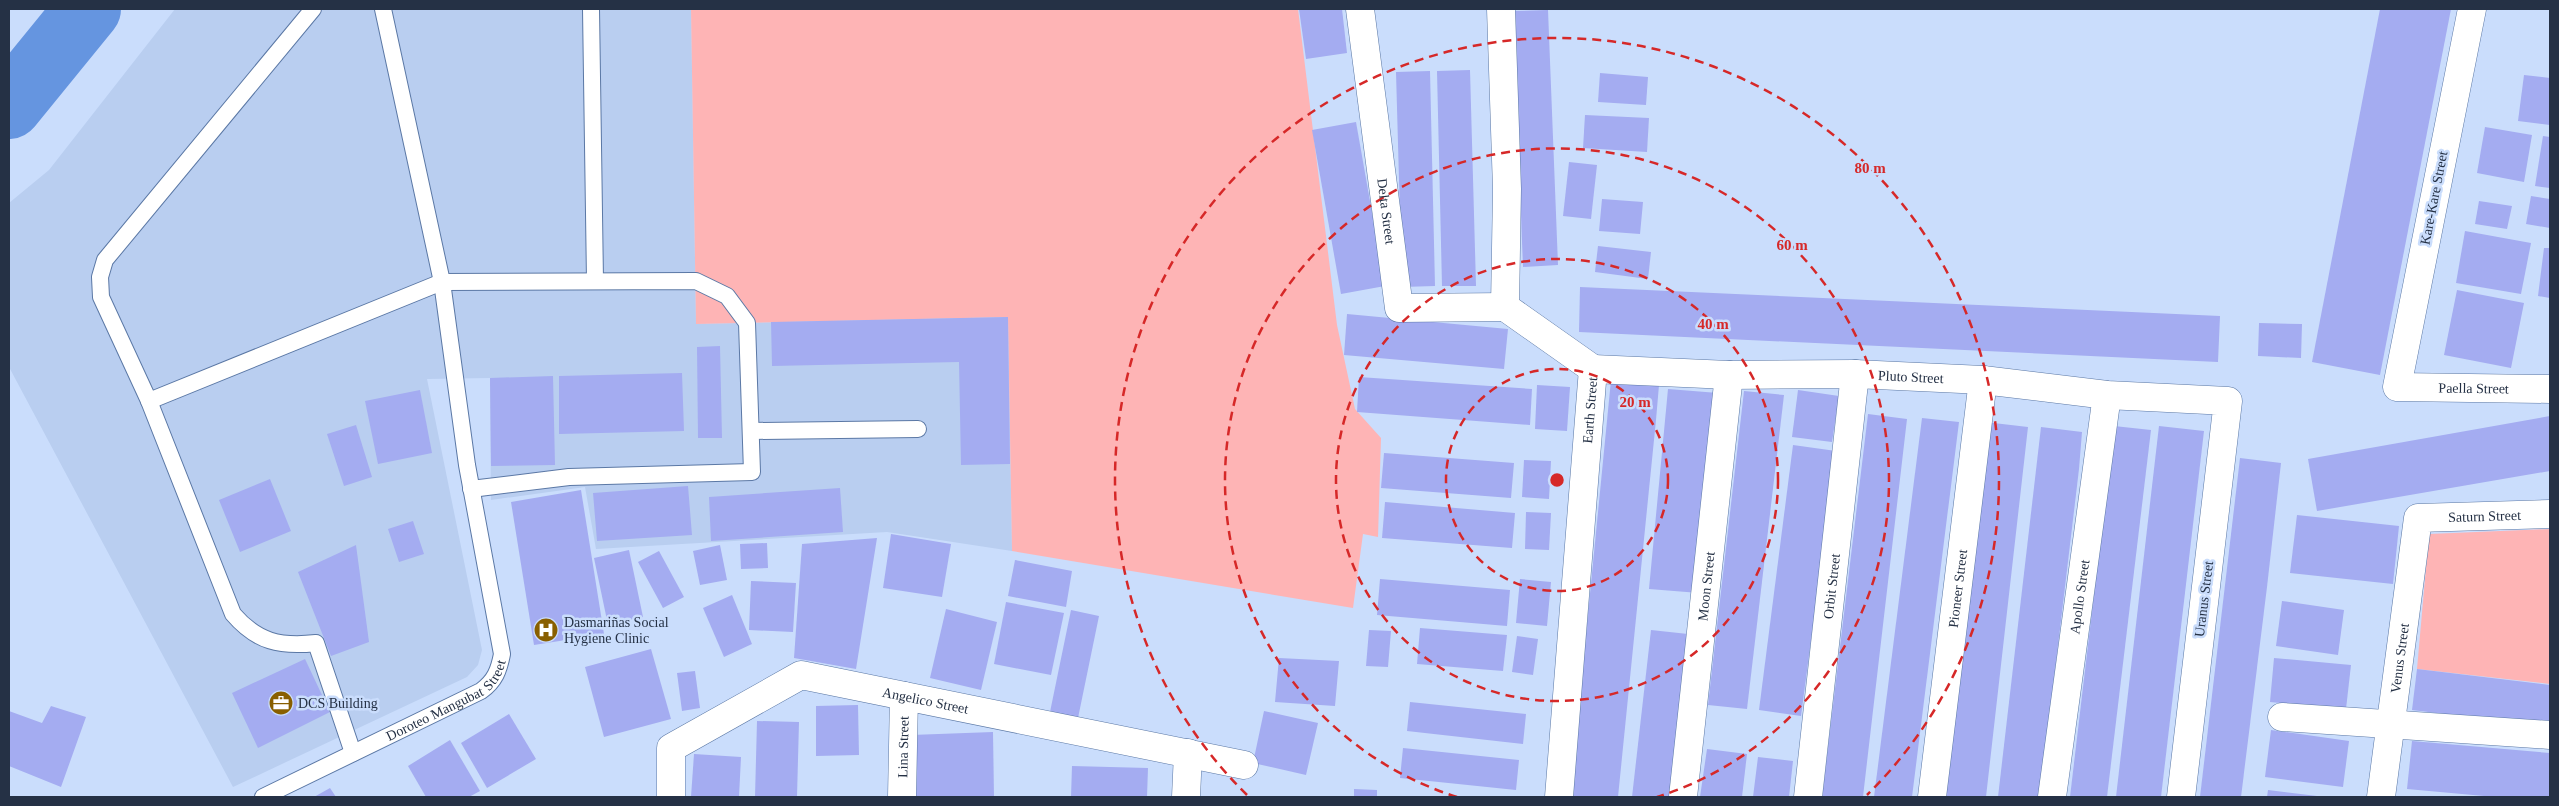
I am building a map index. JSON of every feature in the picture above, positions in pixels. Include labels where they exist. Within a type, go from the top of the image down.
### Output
[{"type":"street","name":"Delta Street","points":[[1360,9],[1399,308],[1505,307]]},
{"type":"street","points":[[1501,9],[1507,189],[1505,307]]},
{"type":"street","name":"Kare-Kare Street","points":[[2397,387],[2472,9]]},
{"type":"street","name":"Earth Street","points":[[1505,307],[1593,370],[1559,797]]},
{"type":"street","name":"Pluto Street","points":[[1593,370],[1729,375],[1855,374],[1983,380],[2106,395],[2228,401]]},
{"type":"street","name":"Orbit Street","points":[[1808,797],[1855,374]]},
{"type":"street","name":"Moon Street","points":[[1683,797],[1729,375]]},
{"type":"street","name":"Pioneer Street","points":[[1932,797],[1983,380]]},
{"type":"street","name":"Paella Street","points":[[2397,387],[2550,389]]},
{"type":"street","name":"Apollo Street","points":[[2052,797],[2106,395]]},
{"type":"street","name":"Uranus Street","points":[[2181,797],[2228,401]]},
{"type":"street","name":"Saturn Street","points":[[2418,518],[2550,514]]},
{"type":"street","name":"Venus Street","points":[[2381,797],[2418,518]]},
{"type":"street","name":"Angelico Street","points":[[671,797],[671,748],[801,675],[1244,765]]},
{"type":"street","name":"Lina Street","points":[[902,797],[904,696]]},
{"type":"street","points":[[2282,717],[2550,735]]},
{"type":"street","points":[[1186,797],[1188,753]]},
{"type":"lane","points":[[313,9],[105,260],[100,277],[102,297],[149,401],[233,614],[244,627],[259,637],[289,646],[316,643],[354,753]]},
{"type":"lane","name":"Doroteo Mangubat Street","points":[[263,797],[481,691],[492,683],[499,668],[502,654],[471,489],[442,282],[383,9]]},
{"type":"lane","points":[[591,9],[594,281]]},
{"type":"lane","points":[[149,401],[442,282],[696,281],[727,296],[746,323],[752,431],[752,472],[569,477],[471,489]]},
{"type":"lane","points":[[752,431],[918,429]]},
{"type":"shaded area","points":[[175,9],[691,9],[696,324],[1008,317],[1012,551],[887,532],[596,549],[585,487],[491,500],[490,378],[427,379],[482,650],[478,665],[467,677],[233,787],[9,367],[9,203],[49,170]]},
{"type":"shaded area","points":[[691,9],[1298,9],[1337,325],[1355,409],[1381,438],[1378,537],[1363,534],[1353,608],[1012,551],[1008,317],[696,324]]},
{"type":"shaded area","points":[[2550,529],[2550,684],[2417,669],[2429,534]]},
{"type":"building","points":[[1299,9],[1342,9],[1347,53],[1306,59]]},
{"type":"building","points":[[2380,9],[2451,9],[2380,375],[2312,362]]},
{"type":"building","points":[[1548,10],[1558,265],[1523,267],[1513,11]]},
{"type":"building","points":[[1470,70],[1476,286],[1442,286],[1437,71]]},
{"type":"building","points":[[1430,71],[1435,286],[1402,287],[1396,72]]},
{"type":"building","points":[[1600,73],[1648,77],[1646,105],[1598,102]]},
{"type":"building","points":[[2524,75],[2550,78],[2550,125],[2518,121]]},
{"type":"building","points":[[1585,115],[1649,118],[1647,152],[1583,148]]},
{"type":"building","points":[[1356,122],[1385,286],[1341,294],[1312,130]]},
{"type":"building","points":[[2485,127],[2532,135],[2524,182],[2477,173]]},
{"type":"building","points":[[2543,136],[2550,137],[2550,188],[2535,186]]},
{"type":"building","points":[[1569,162],[1597,165],[1591,219],[1563,216]]},
{"type":"building","points":[[2531,196],[2550,199],[2550,228],[2526,224]]},
{"type":"building","points":[[1602,199],[1643,202],[1640,234],[1599,231]]},
{"type":"building","points":[[2479,201],[2512,206],[2507,229],[2475,224]]},
{"type":"building","points":[[2465,231],[2531,243],[2521,294],[2456,283]]},
{"type":"building","points":[[1598,246],[1651,252],[1648,279],[1595,272]]},
{"type":"building","points":[[2544,248],[2550,248],[2550,298],[2538,296]]},
{"type":"building","points":[[1580,287],[2220,316],[2218,362],[1579,332]]},
{"type":"building","points":[[2457,290],[2524,303],[2511,368],[2444,355]]},
{"type":"building","points":[[1347,314],[1508,329],[1504,369],[1344,355]]},
{"type":"building","points":[[1008,317],[1010,464],[961,465],[959,362],[772,366],[771,322]]},
{"type":"building","points":[[2259,323],[2302,324],[2301,358],[2258,356]]},
{"type":"building","points":[[720,346],[722,438],[698,438],[697,347]]},
{"type":"building","points":[[682,373],[684,431],[559,434],[559,376]]},
{"type":"building","points":[[553,376],[555,465],[491,466],[490,378]]},
{"type":"building","points":[[1359,377],[1532,389],[1530,425],[1357,412]]},
{"type":"building","points":[[1611,380],[1659,385],[1656,420],[1618,797],[1570,797]]},
{"type":"building","points":[[1537,385],[1570,387],[1567,431],[1535,429]]},
{"type":"building","points":[[1668,389],[1718,393],[1699,593],[1649,589]]},
{"type":"building","points":[[420,390],[432,453],[378,464],[365,401]]},
{"type":"building","points":[[1798,390],[1839,396],[1832,442],[1792,437]]},
{"type":"building","points":[[1744,391],[1784,395],[1747,709],[1708,705]]},
{"type":"building","points":[[1868,414],[1907,419],[1863,797],[1822,797]]},
{"type":"building","points":[[2550,416],[2550,471],[2317,511],[2308,459]]},
{"type":"building","points":[[1922,418],[1959,422],[1912,797],[1874,797]]},
{"type":"building","points":[[1985,422],[2028,427],[1986,797],[1944,797],[1979,480],[1985,480],[1978,479]]},
{"type":"building","points":[[356,425],[372,477],[344,486],[327,434]]},
{"type":"building","points":[[2114,426],[2151,430],[2107,797],[2070,797]]},
{"type":"building","points":[[2159,426],[2204,431],[2161,797],[2116,797]]},
{"type":"building","points":[[2041,427],[2082,432],[2079,469],[2040,797],[1998,797]]},
{"type":"building","points":[[1793,445],[1836,451],[1801,716],[1759,710]]},
{"type":"building","points":[[1384,453],[1514,463],[1511,498],[1381,488]]},
{"type":"building","points":[[2240,458],[2281,463],[2267,587],[2241,797],[2200,797]]},
{"type":"building","points":[[1524,460],[1551,461],[1549,499],[1522,497]]},
{"type":"building","points":[[270,479],[291,531],[240,552],[219,500]]},
{"type":"building","points":[[688,486],[692,535],[597,541],[593,493]]},
{"type":"building","points":[[840,488],[843,532],[711,541],[709,497]]},
{"type":"building","points":[[581,490],[604,634],[534,645],[511,502]]},
{"type":"building","points":[[1385,502],[1515,513],[1512,548],[1382,538]]},
{"type":"building","points":[[1526,512],[1551,513],[1549,550],[1525,549]]},
{"type":"building","points":[[2297,515],[2399,526],[2393,584],[2290,573]]},
{"type":"building","points":[[413,521],[424,554],[399,562],[388,529]]},
{"type":"building","points":[[891,534],[951,544],[942,597],[883,588]]},
{"type":"building","points":[[877,538],[856,669],[794,658],[802,544]]},
{"type":"building","points":[[767,543],[768,568],[741,569],[740,544]]},
{"type":"building","points":[[356,545],[369,642],[331,656],[298,572]]},
{"type":"building","points":[[720,545],[727,580],[700,585],[693,551]]},
{"type":"building","points":[[629,550],[643,617],[608,625],[594,558]]},
{"type":"building","points":[[659,551],[684,597],[663,608],[638,562]]},
{"type":"building","points":[[1015,560],[1072,571],[1066,607],[1008,596]]},
{"type":"building","points":[[1380,579],[1510,590],[1507,626],[1377,615]]},
{"type":"building","points":[[1520,579],[1551,582],[1547,626],[1516,623]]},
{"type":"building","points":[[751,581],[796,583],[793,632],[749,630]]},
{"type":"building","points":[[732,595],[752,644],[724,657],[703,608]]},
{"type":"building","points":[[2282,601],[2344,610],[2338,655],[2276,646]]},
{"type":"building","points":[[1006,602],[1064,613],[1051,675],[994,664]]},
{"type":"building","points":[[946,609],[997,622],[981,690],[930,678]]},
{"type":"building","points":[[1071,610],[1099,616],[1078,718],[1050,712]]},
{"type":"building","points":[[1420,628],[1507,635],[1503,671],[1417,664]]},
{"type":"building","points":[[1369,630],[1391,631],[1388,667],[1366,666]]},
{"type":"building","points":[[1651,630],[1688,634],[1670,797],[1632,797]]},
{"type":"building","points":[[1517,636],[1538,639],[1533,675],[1512,672]]},
{"type":"building","points":[[651,649],[671,719],[604,737],[585,667]]},
{"type":"building","points":[[1279,658],[1339,661],[1335,706],[1275,702]]},
{"type":"building","points":[[2274,658],[2351,665],[2346,709],[2270,702]]},
{"type":"building","name":"DCS Building","points":[[305,659],[330,712],[258,748],[232,693]]},
{"type":"building","points":[[2417,669],[2550,685],[2550,727],[2412,710]]},
{"type":"building","points":[[695,671],[700,708],[682,711],[677,673]]},
{"type":"building","points":[[1410,702],[1526,714],[1523,744],[1407,731]]},
{"type":"building","points":[[858,705],[859,755],[816,756],[816,706]]},
{"type":"building","points":[[51,706],[86,717],[61,787],[9,766],[9,711],[42,723]]},
{"type":"building","points":[[1264,711],[1318,723],[1306,775],[1253,763]]},
{"type":"building","points":[[509,714],[536,759],[487,788],[461,743]]},
{"type":"building","points":[[757,721],[799,722],[797,797],[755,797]]},
{"type":"building","points":[[2271,730],[2349,741],[2343,787],[2265,777]]},
{"type":"building","points":[[993,732],[994,797],[913,797],[911,735]]},
{"type":"building","points":[[450,740],[480,791],[469,797],[426,797],[408,766]]},
{"type":"building","points":[[2412,741],[2550,753],[2550,797],[2495,797],[2407,789]]},
{"type":"building","points":[[1403,748],[1519,760],[1516,790],[1400,778]]},
{"type":"building","points":[[1707,749],[1747,754],[1742,797],[1700,797]]},
{"type":"building","points":[[694,754],[741,757],[739,797],[691,797]]},
{"type":"building","points":[[1758,757],[1793,761],[1789,797],[1753,797]]},
{"type":"building","points":[[1072,766],[1148,768],[1147,797],[1071,797]]},
{"type":"building","points":[[330,788],[336,797],[314,797]]},
{"type":"building","points":[[1354,789],[1377,790],[1377,797],[1354,797]]},
{"type":"building","points":[[2268,790],[2317,796],[2317,797],[2267,797]]},
{"type":"waterway","points":[[9,106],[88,9]]},
{"type":"place","name":"Dasmariñas Social Hygiene Clinic","points":[[546,630]]},
{"type":"place","name":"DCS Building","points":[[281,703]]}]
